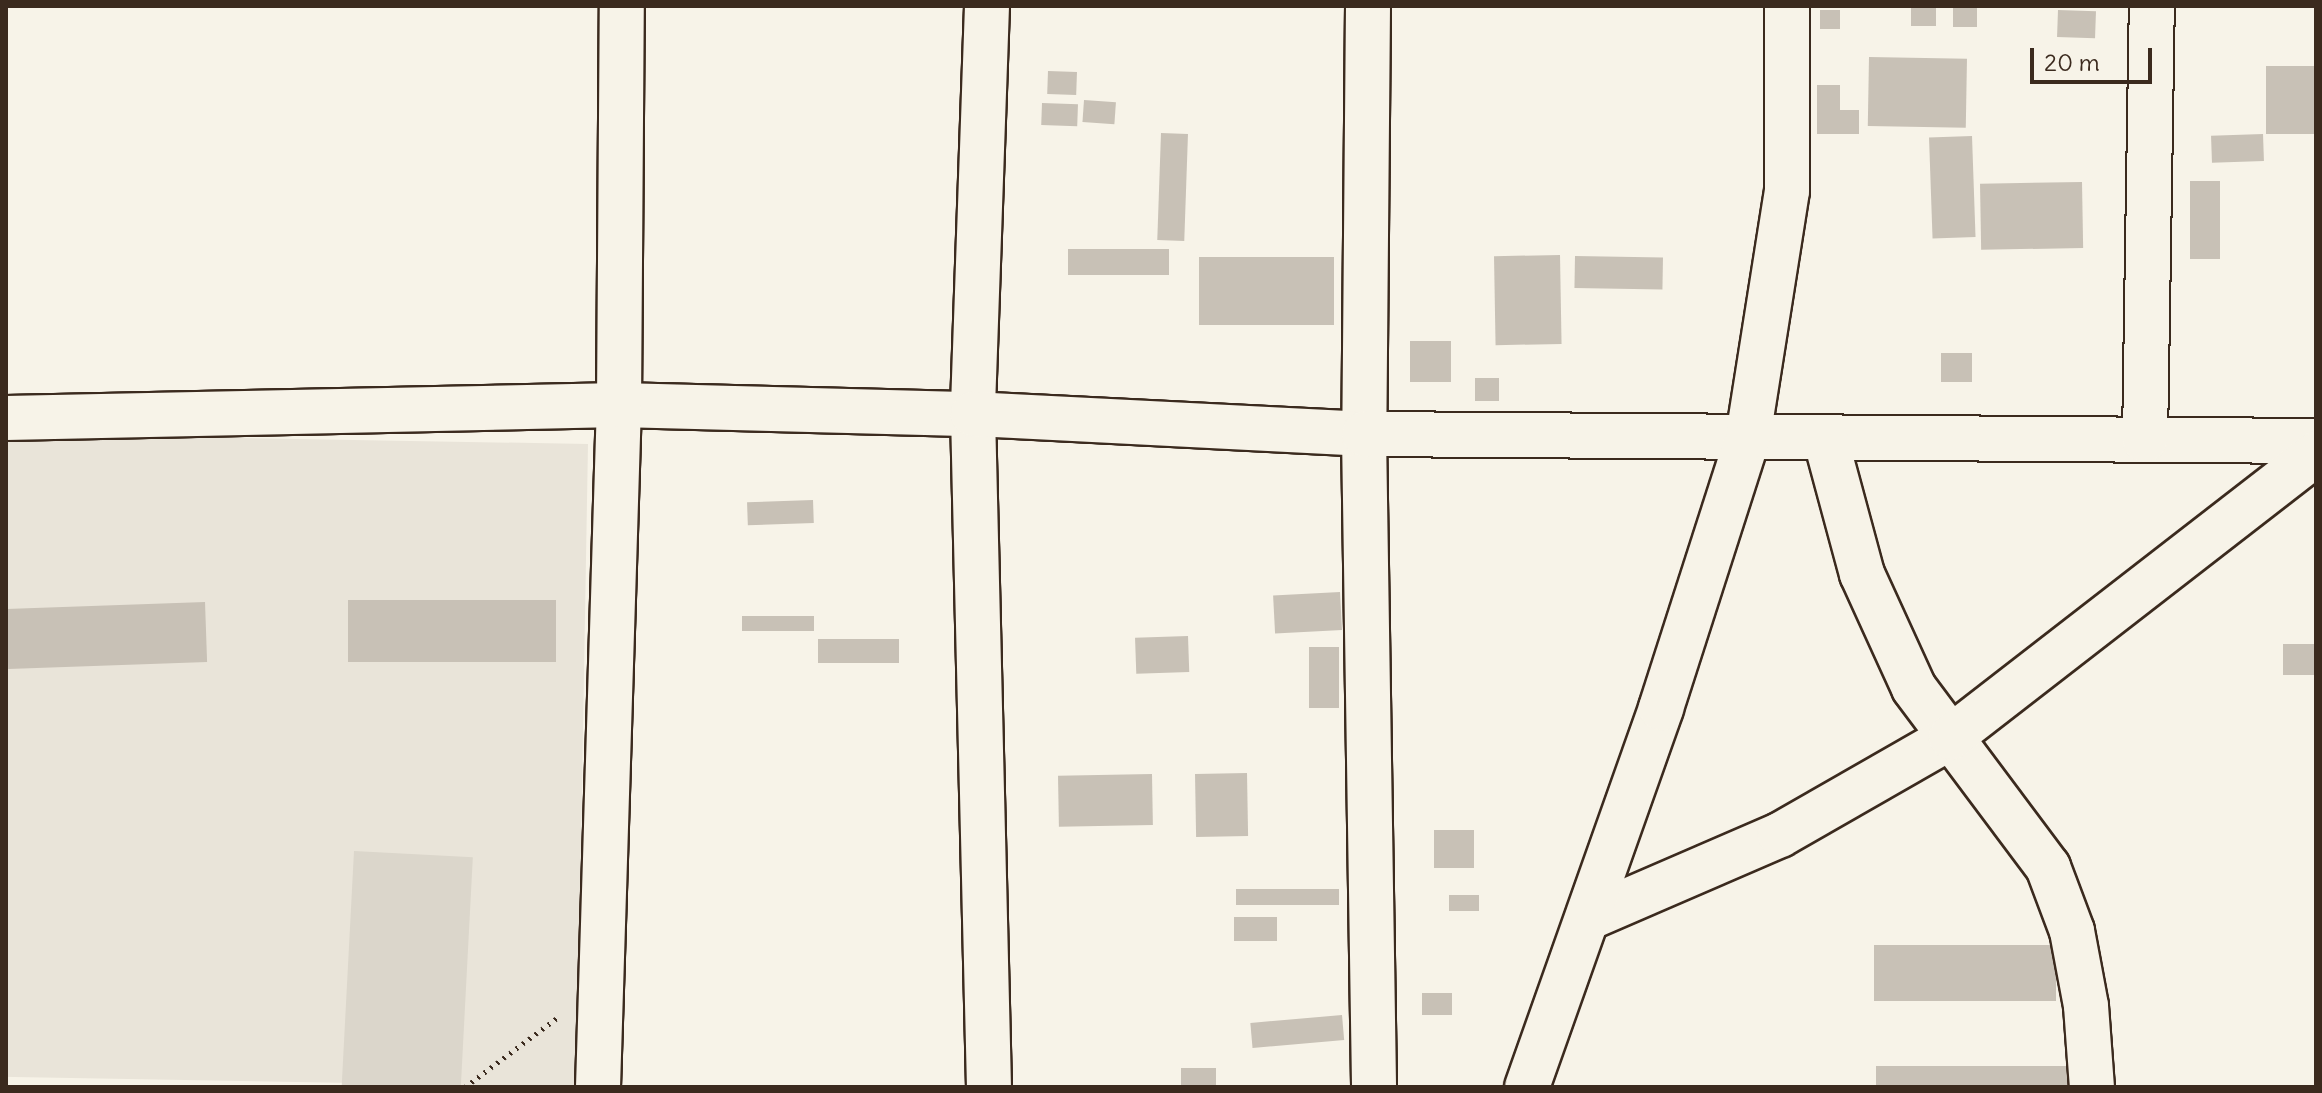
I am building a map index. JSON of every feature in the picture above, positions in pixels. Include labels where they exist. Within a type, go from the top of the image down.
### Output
[{"type":"street","points":[[598,1087],[619,405],[622,6]]},
{"type":"street","points":[[987,6],[973,414],[989,1087]]},
{"type":"street","points":[[1368,6],[1364,434],[1374,1087]]},
{"type":"street","points":[[1527,1087],[1588,918],[1748,437],[1787,191],[1787,6]]},
{"type":"street","points":[[2145,440],[2152,6]]},
{"type":"street","points":[[6,418],[619,405],[973,414],[1364,434],[2316,441]]},
{"type":"street","points":[[1825,437],[1862,574],[1914,688],[2048,867],[2072,931],[2086,1006],[2092,1087]]},
{"type":"street","points":[[1588,918],[1780,835],[1951,737],[2316,454]]},
{"type":"path","points":[[465,1087],[599,987]]},
{"type":"shaded area","points":[[6,434],[588,444],[577,1087],[6,1077]]},
{"type":"shaded area","points":[[354,851],[473,857],[461,1087],[342,1087]]},
{"type":"building","points":[[1911,6],[1936,6],[1936,26],[1911,26]]},
{"type":"building","points":[[1953,6],[1977,6],[1977,27],[1953,27]]},
{"type":"building","points":[[1820,10],[1840,10],[1840,29],[1820,29]]},
{"type":"building","points":[[2058,10],[2096,11],[2095,38],[2057,37]]},
{"type":"building","points":[[1869,57],[1967,59],[1966,128],[1868,126]]},
{"type":"building","points":[[2266,66],[2316,66],[2316,134],[2266,134]]},
{"type":"building","points":[[1048,71],[1077,72],[1076,95],[1047,94]]},
{"type":"building","points":[[1817,85],[1840,85],[1840,110],[1859,110],[1859,134],[1817,134]]},
{"type":"building","points":[[1084,100],[1116,102],[1114,124],[1082,122]]},
{"type":"building","points":[[1042,103],[1078,104],[1077,126],[1041,125]]},
{"type":"building","points":[[1161,133],[1188,134],[1184,241],[1157,240]]},
{"type":"building","points":[[2263,134],[2264,161],[2212,163],[2211,136]]},
{"type":"building","points":[[1972,136],[1976,237],[1933,238],[1929,138]]},
{"type":"building","points":[[2190,181],[2220,181],[2220,259],[2190,259]]},
{"type":"building","points":[[2082,182],[2083,248],[1981,250],[1980,184]]},
{"type":"building","points":[[1068,249],[1169,249],[1169,275],[1068,275]]},
{"type":"building","points":[[1560,255],[1562,344],[1496,345],[1494,256]]},
{"type":"building","points":[[1575,256],[1663,258],[1662,290],[1574,288]]},
{"type":"building","points":[[1199,257],[1334,257],[1334,325],[1199,325]]},
{"type":"building","points":[[1410,341],[1451,341],[1451,382],[1410,382]]},
{"type":"building","points":[[1941,353],[1972,353],[1972,382],[1941,382]]},
{"type":"building","points":[[1475,378],[1499,378],[1499,401],[1475,401]]},
{"type":"building","points":[[813,500],[814,523],[748,525],[747,502]]},
{"type":"building","points":[[1340,592],[1342,630],[1275,633],[1273,596]]},
{"type":"building","points":[[348,600],[556,600],[556,662],[348,662]]},
{"type":"building","points":[[205,602],[207,662],[8,669],[6,609]]},
{"type":"building","points":[[742,616],[814,616],[814,631],[742,631]]},
{"type":"building","points":[[1188,636],[1189,672],[1136,674],[1135,638]]},
{"type":"building","points":[[818,639],[899,639],[899,663],[818,663]]},
{"type":"building","points":[[2283,644],[2316,644],[2316,675],[2283,675]]},
{"type":"building","points":[[1309,647],[1339,647],[1339,708],[1309,708]]},
{"type":"building","points":[[1247,773],[1248,836],[1196,837],[1195,774]]},
{"type":"building","points":[[1152,774],[1153,825],[1059,827],[1058,776]]},
{"type":"building","points":[[1434,830],[1474,830],[1474,868],[1434,868]]},
{"type":"building","points":[[1236,889],[1339,889],[1339,905],[1236,905]]},
{"type":"building","points":[[1449,895],[1479,895],[1479,911],[1449,911]]},
{"type":"building","points":[[1234,917],[1277,917],[1277,941],[1234,941]]},
{"type":"building","points":[[1874,945],[2056,945],[2056,1001],[1874,1001]]},
{"type":"building","points":[[1422,993],[1452,993],[1452,1015],[1422,1015]]},
{"type":"building","points":[[1342,1015],[1344,1040],[1253,1048],[1250,1023]]},
{"type":"building","points":[[1876,1066],[2071,1066],[2071,1087],[1876,1087]]},
{"type":"building","points":[[1181,1068],[1216,1068],[1216,1087],[1181,1087]]}]
